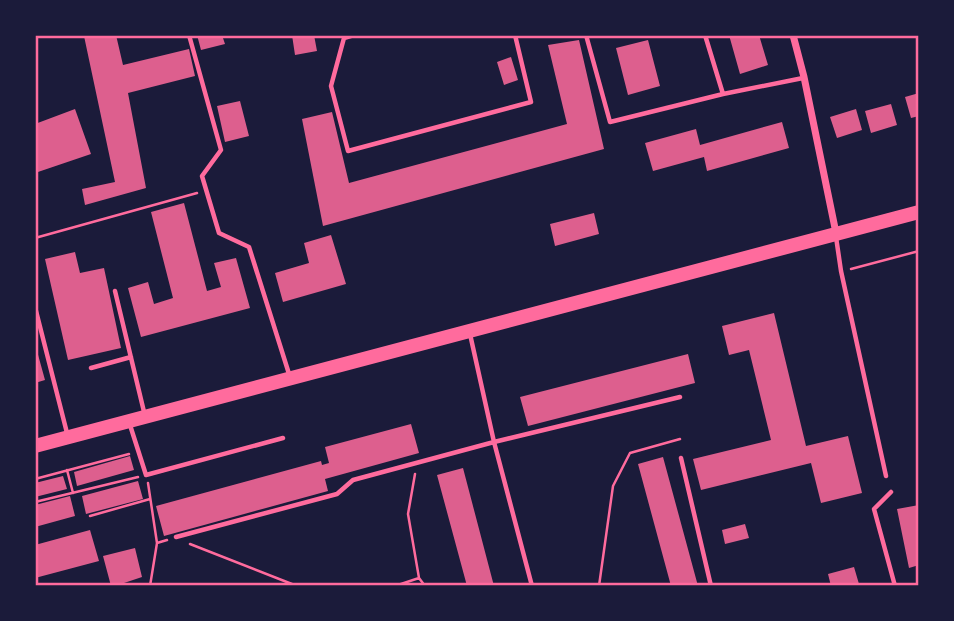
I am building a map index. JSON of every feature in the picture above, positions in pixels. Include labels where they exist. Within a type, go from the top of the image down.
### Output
[{"type":"main road","points":[[35,446],[919,212]]},
{"type":"street","points":[[793,35],[836,233]]},
{"type":"lane","points":[[189,35],[221,150],[202,176],[206,190],[219,233],[249,247],[291,378]]},
{"type":"lane","points":[[354,35],[343,36],[331,86],[348,151],[531,102],[515,35]]},
{"type":"lane","points":[[586,35],[610,122],[804,77]]},
{"type":"lane","points":[[705,35],[723,94]]},
{"type":"lane","points":[[836,233],[841,271],[886,476]]},
{"type":"lane","points":[[115,291],[145,416]]},
{"type":"lane","points":[[35,307],[68,438]]},
{"type":"lane","points":[[469,330],[494,442],[532,586]]},
{"type":"lane","points":[[91,368],[131,357]]},
{"type":"lane","points":[[176,537],[337,494],[353,480],[494,442],[680,397]]},
{"type":"lane","points":[[129,421],[146,475],[283,438]]},
{"type":"lane","points":[[681,458],[711,586]]},
{"type":"lane","points":[[891,492],[874,509],[895,586]]},
{"type":"path","points":[[35,238],[206,190]]},
{"type":"path","points":[[841,271],[919,251]]},
{"type":"path","points":[[598,586],[613,486],[630,453],[680,439]]},
{"type":"path","points":[[35,479],[139,451]]},
{"type":"path","points":[[417,463],[408,514],[419,578],[425,586]]},
{"type":"path","points":[[67,470],[73,493]]},
{"type":"path","points":[[35,502],[146,475],[157,542],[150,586]]},
{"type":"path","points":[[90,516],[150,499]]},
{"type":"path","points":[[157,542],[176,537],[297,586]]},
{"type":"path","points":[[395,586],[419,578]]},
{"type":"building","points":[[116,35],[123,65],[189,49],[195,76],[128,93],[146,188],[85,205],[82,189],[115,182],[84,36]]},
{"type":"building","points":[[197,35],[222,35],[225,44],[201,50]]},
{"type":"building","points":[[292,35],[314,35],[317,51],[295,55]]},
{"type":"building","points":[[729,35],[759,35],[768,65],[740,74]]},
{"type":"building","points":[[579,40],[604,149],[323,226],[302,119],[332,112],[349,183],[567,124],[548,45]]},
{"type":"building","points":[[648,40],[660,86],[628,95],[616,48]]},
{"type":"building","points":[[511,57],[518,80],[504,85],[497,62]]},
{"type":"building","points":[[919,93],[919,116],[911,118],[905,97]]},
{"type":"building","points":[[240,101],[249,136],[225,142],[217,106]]},
{"type":"building","points":[[891,104],[897,125],[871,133],[865,111]]},
{"type":"building","points":[[75,109],[91,154],[35,173],[35,124]]},
{"type":"building","points":[[856,109],[862,130],[837,138],[830,117]]},
{"type":"building","points":[[782,122],[789,148],[707,171],[704,157],[653,171],[645,143],[696,129],[700,145]]},
{"type":"building","points":[[184,203],[207,291],[221,287],[214,263],[236,258],[250,308],[141,337],[128,288],[148,282],[154,304],[173,298],[151,212]]},
{"type":"building","points":[[594,213],[599,234],[555,246],[550,224]]},
{"type":"building","points":[[331,235],[346,284],[283,302],[275,273],[309,263],[304,243]]},
{"type":"building","points":[[75,252],[80,273],[104,268],[121,348],[68,360],[45,259]]},
{"type":"building","points":[[774,313],[806,446],[848,436],[862,493],[821,503],[811,463],[701,490],[693,459],[771,440],[749,350],[729,355],[722,326]]},
{"type":"building","points":[[37,351],[45,380],[35,383],[35,352]]},
{"type":"building","points":[[688,354],[695,383],[528,426],[520,397]]},
{"type":"building","points":[[411,424],[419,453],[325,479],[328,491],[164,536],[156,506],[321,461],[322,465],[329,463],[325,447]]},
{"type":"building","points":[[130,456],[134,470],[77,486],[74,472]]},
{"type":"building","points":[[663,457],[698,586],[671,586],[638,464]]},
{"type":"building","points":[[463,468],[494,586],[467,586],[437,475]]},
{"type":"building","points":[[63,476],[67,489],[35,497],[35,483]]},
{"type":"building","points":[[138,481],[143,499],[86,514],[82,496]]},
{"type":"building","points":[[70,496],[75,516],[35,527],[35,505]]},
{"type":"building","points":[[919,505],[919,565],[909,568],[897,509]]},
{"type":"building","points":[[745,524],[749,538],[725,544],[722,530]]},
{"type":"building","points":[[90,530],[99,561],[35,578],[35,545]]},
{"type":"building","points":[[135,548],[142,577],[121,586],[111,586],[103,556]]},
{"type":"building","points":[[854,567],[859,584],[831,586],[828,574]]}]
